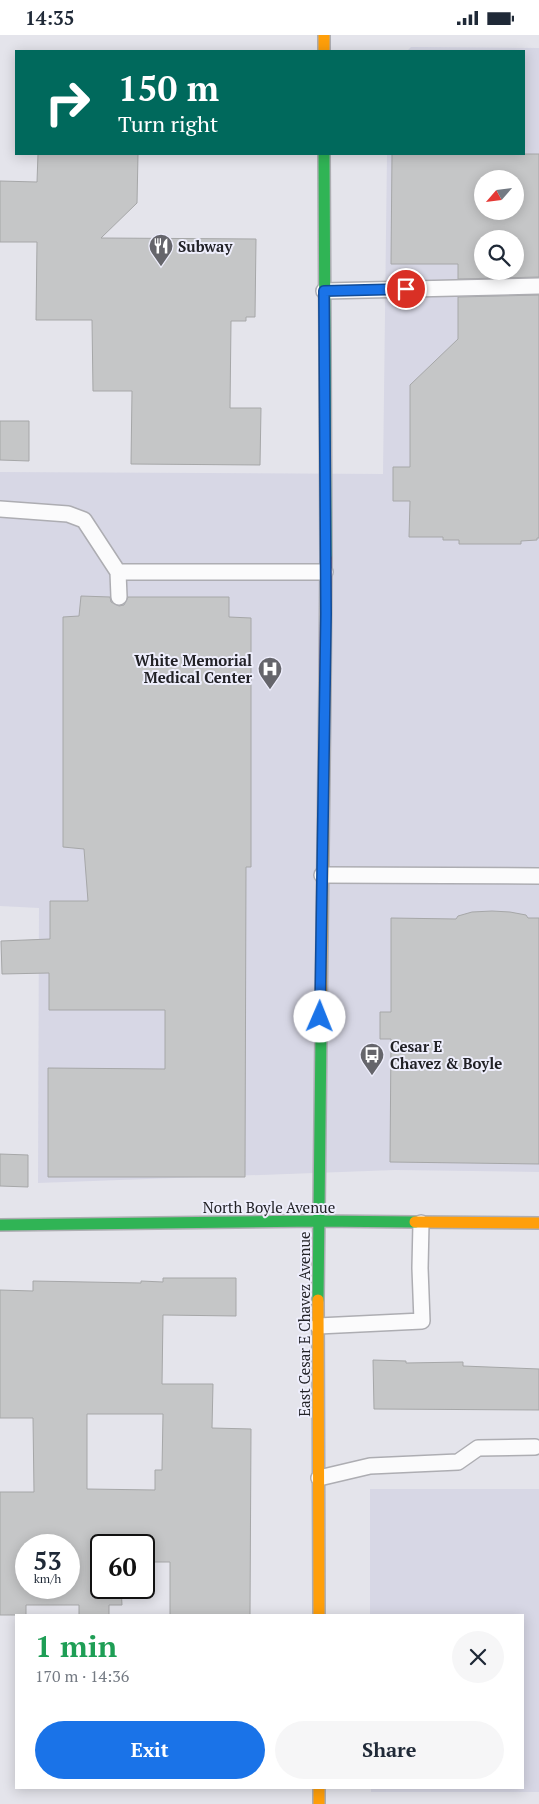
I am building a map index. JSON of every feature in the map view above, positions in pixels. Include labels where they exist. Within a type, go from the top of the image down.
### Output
[{"type":"main road","points":[[324,35],[324,50]]},
{"type":"main road","points":[[320,1017],[325,572],[324,155]]},
{"type":"main road","name":"East Cesar E Chavez Avenue","points":[[319,1614],[318,1221],[321,1033]]},
{"type":"main road","name":"North Boyle Avenue","points":[[0,1225],[318,1221],[539,1223]]},
{"type":"main road","points":[[319,1789],[320,1804]]},
{"type":"lane","points":[[324,291],[539,285]]},
{"type":"lane","points":[[0,509],[68,514],[84,520],[118,572],[119,597]]},
{"type":"lane","points":[[118,572],[325,572]]},
{"type":"lane","points":[[322,875],[539,876]]},
{"type":"lane","points":[[318,1326],[422,1321],[421,1223]]},
{"type":"lane","points":[[319,1478],[370,1466],[458,1462],[478,1448],[535,1447]]},
{"type":"shaded area","name":"White Memorial Medical Center","points":[[411,47],[539,48],[539,1172],[395,1170],[38,1183],[39,908],[0,906],[0,472],[383,474],[387,155],[525,155],[525,50],[408,50]]},
{"type":"shaded area","points":[[370,1489],[539,1489],[539,1792],[371,1792],[371,1789],[524,1789],[524,1614],[370,1614]]},
{"type":"building","points":[[539,154],[539,277],[524,277],[524,230],[474,230],[474,279],[458,279],[458,264],[391,264],[392,155]]},
{"type":"building","points":[[38,155],[138,155],[137,203],[101,238],[256,239],[255,317],[246,317],[246,321],[231,321],[230,408],[261,408],[260,465],[131,464],[132,391],[93,391],[92,320],[36,320],[37,242],[0,242],[0,181],[37,182]]},
{"type":"building","points":[[539,295],[539,538],[537,540],[521,541],[521,544],[459,544],[459,540],[443,540],[443,537],[409,537],[410,501],[393,501],[393,467],[410,467],[410,385],[458,339],[458,297]]},
{"type":"building","points":[[0,421],[29,421],[29,461],[0,460]]},
{"type":"building","points":[[81,596],[110,597],[111,602],[119,606],[124,605],[128,597],[229,597],[229,617],[251,618],[251,867],[246,867],[245,1177],[48,1177],[48,1068],[165,1069],[165,1010],[49,1010],[49,973],[2,974],[1,941],[50,939],[50,901],[88,901],[84,849],[63,847],[63,617],[79,616]]},
{"type":"building","points":[[472,912],[510,912],[526,915],[528,918],[539,918],[539,1164],[390,1162],[391,1039],[380,1039],[380,1012],[391,1012],[391,918],[456,919],[458,916]]},
{"type":"building","points":[[0,1154],[28,1155],[28,1187],[0,1186]]},
{"type":"building","points":[[163,1278],[236,1278],[236,1316],[163,1315],[162,1384],[213,1384],[212,1428],[251,1429],[250,1614],[170,1614],[170,1562],[155,1562],[155,1534],[90,1534],[90,1599],[122,1599],[122,1605],[109,1605],[109,1614],[79,1614],[79,1605],[26,1605],[26,1614],[0,1615],[0,1492],[34,1492],[33,1418],[0,1418],[0,1290],[33,1291],[33,1281],[141,1283],[141,1281],[163,1282]],"holes":[[[87,1414],[163,1414],[162,1470],[155,1470],[155,1490],[87,1489]]]},
{"type":"building","points":[[373,1360],[406,1361],[406,1363],[463,1362],[463,1366],[539,1369],[539,1410],[374,1409]]},
{"type":"traffic: fast","points":[[324,155],[326,558]]},
{"type":"traffic: fast","points":[[318,1300],[321,1033]]},
{"type":"traffic: fast","points":[[0,1225],[318,1221],[415,1222]]},
{"type":"traffic: slow","points":[[324,35],[324,50]]},
{"type":"traffic: slow","points":[[321,1018],[325,684]]},
{"type":"traffic: slow","points":[[415,1222],[539,1223]]},
{"type":"traffic: slow","points":[[318,1300],[319,1614]]},
{"type":"traffic: slow","points":[[319,1789],[319,1804]]},
{"type":"traffic: jam","points":[[325,684],[326,558]]},
{"type":"place","name":"Subway","points":[[161,267]]},
{"type":"place","name":"White Memorial Medical Center","points":[[270,690]]},
{"type":"place","name":"Cesar E Chavez & Boyle","points":[[372,1076]]},
{"type":"route","points":[[320,1017],[326,614],[324,291],[406,289]]}]
